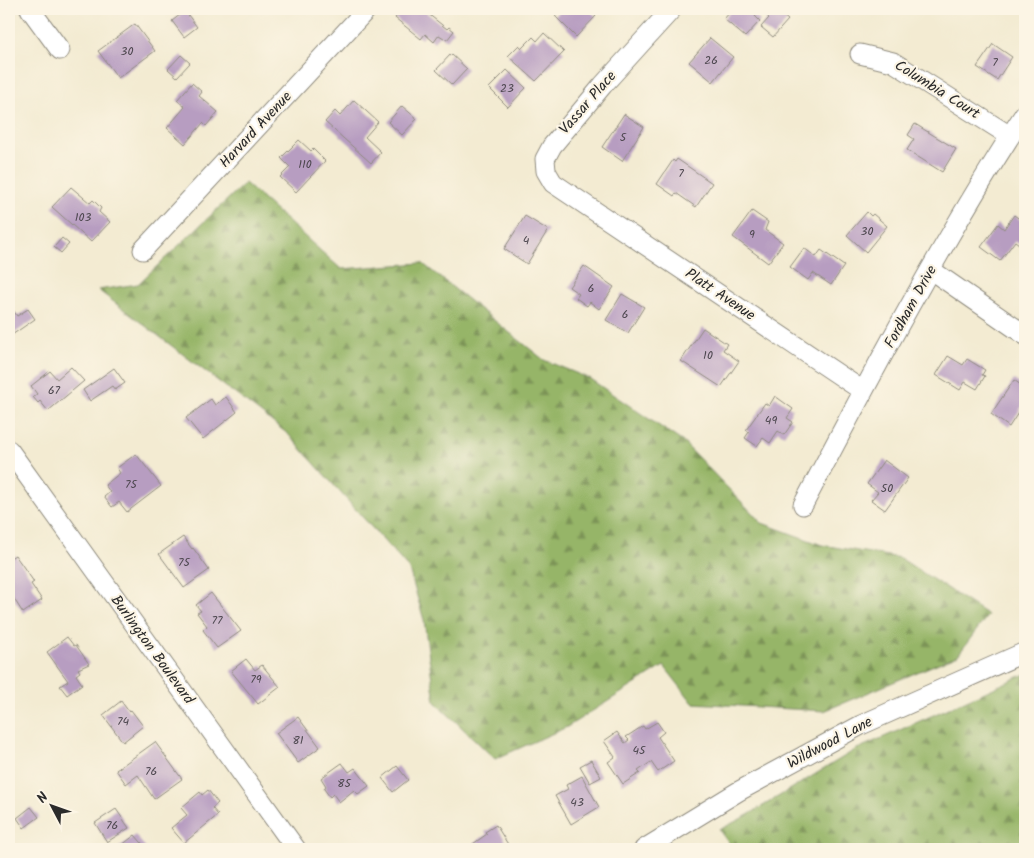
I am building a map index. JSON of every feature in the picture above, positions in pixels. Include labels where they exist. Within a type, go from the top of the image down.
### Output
[{"type":"street","points":[[30,9],[60,50]]},
{"type":"street","name":"Harvard Avenue","points":[[143,250],[367,9]]},
{"type":"street","name":"Vassar Place","points":[[577,199],[553,183],[546,172],[545,159],[552,146],[603,85],[672,9]]},
{"type":"street","name":"Columbia Court","points":[[860,54],[893,62],[1010,136]]},
{"type":"street","name":"Fordham Drive","points":[[803,505],[863,391],[931,270],[1025,113]]},
{"type":"street","name":"Platt Avenue","points":[[577,199],[863,391]]},
{"type":"street","points":[[931,270],[1025,335]]},
{"type":"street","name":"Burlington Boulevard","points":[[9,450],[296,849]]},
{"type":"street","name":"Wildwood Lane","points":[[644,849],[738,791],[861,725],[1025,652]]},
{"type":"green space","points":[[245,183],[341,269],[422,263],[544,360],[590,379],[683,442],[762,523],[822,545],[900,558],[988,615],[958,655],[824,711],[693,703],[664,666],[567,727],[495,759],[435,702],[424,620],[409,569],[288,434],[98,290],[138,284]]},
{"type":"green space","points":[[1025,674],[1025,849],[733,849],[719,830],[748,815],[855,750]]},
{"type":"building","points":[[402,9],[422,9],[447,29],[449,27],[454,31],[447,40],[439,35],[434,42],[425,34],[421,39],[395,18]]},
{"type":"building","points":[[562,9],[588,9],[596,16],[576,37],[555,16]]},
{"type":"building","points":[[726,9],[755,9],[759,12],[755,16],[760,21],[745,37],[724,19],[730,12]]},
{"type":"building","points":[[772,9],[775,9],[788,20],[773,37],[761,27],[769,18],[767,16]]},
{"type":"building","points":[[185,11],[197,27],[184,37],[172,21]]},
{"type":"building","points":[[135,24],[155,51],[118,78],[98,51]]},
{"type":"building","points":[[544,33],[564,52],[536,81],[508,56],[519,45],[522,48],[533,37],[537,41]]},
{"type":"building","points":[[710,38],[733,57],[713,82],[689,62]]},
{"type":"building","points":[[993,44],[1012,57],[997,80],[977,67]]},
{"type":"building","points":[[451,54],[467,69],[452,85],[436,70]]},
{"type":"building","points":[[181,55],[190,63],[177,77],[168,69]]},
{"type":"building","points":[[507,70],[526,88],[508,107],[489,88]]},
{"type":"building","points":[[192,83],[202,92],[199,96],[218,112],[206,126],[203,123],[185,144],[167,128],[185,107],[177,100]]},
{"type":"building","points":[[354,100],[378,122],[365,137],[381,152],[371,163],[325,122],[335,111],[340,116]]},
{"type":"building","points":[[402,106],[417,119],[402,135],[388,122]]},
{"type":"building","points":[[624,114],[644,127],[622,161],[602,147]]},
{"type":"building","points":[[915,124],[956,149],[942,172],[907,150],[914,139],[908,135]]},
{"type":"building","points":[[299,140],[311,151],[313,149],[325,161],[296,192],[280,177],[290,167],[281,158]]},
{"type":"building","points":[[677,159],[712,183],[696,207],[676,193],[674,196],[657,184],[673,160],[675,162]]},
{"type":"building","points":[[71,187],[90,203],[93,200],[101,208],[99,212],[110,222],[91,242],[52,207]]},
{"type":"building","points":[[752,211],[768,222],[765,230],[783,243],[768,263],[733,237]]},
{"type":"building","points":[[867,212],[871,216],[873,214],[887,226],[866,252],[847,235]]},
{"type":"building","points":[[1014,215],[1025,223],[1025,236],[1019,244],[1015,241],[1000,261],[981,247],[998,224],[1004,229]]},
{"type":"building","points":[[525,216],[548,230],[527,264],[504,249]]},
{"type":"building","points":[[62,238],[69,244],[61,253],[54,247]]},
{"type":"building","points":[[804,248],[816,257],[821,250],[844,266],[831,285],[813,273],[808,280],[790,267]]},
{"type":"building","points":[[584,266],[614,287],[599,309],[590,302],[587,306],[576,298],[579,294],[569,287]]},
{"type":"building","points":[[622,294],[644,307],[628,333],[606,320]]},
{"type":"building","points":[[9,304],[17,316],[28,309],[35,319],[9,337]]},
{"type":"building","points":[[703,328],[727,344],[723,350],[739,361],[721,387],[681,361]]},
{"type":"building","points":[[948,356],[963,365],[967,359],[985,370],[982,375],[985,376],[977,389],[965,382],[960,390],[936,375]]},
{"type":"building","points":[[71,367],[84,381],[48,411],[40,401],[38,403],[33,397],[37,394],[31,386],[50,371],[57,379]]},
{"type":"building","points":[[114,368],[125,383],[115,390],[112,386],[90,401],[83,390]]},
{"type":"building","points":[[1014,380],[1025,388],[1025,402],[1009,427],[991,414]]},
{"type":"building","points":[[775,396],[793,409],[787,418],[793,422],[784,435],[778,431],[770,443],[763,438],[757,446],[745,438],[749,432],[746,430],[765,403],[769,406]]},
{"type":"building","points":[[226,397],[237,412],[203,439],[186,418],[211,399],[215,405]]},
{"type":"building","points":[[136,454],[161,486],[127,512],[119,502],[112,507],[104,497],[110,492],[105,485],[120,473],[117,468]]},
{"type":"building","points":[[884,460],[908,478],[885,510],[871,500],[878,492],[867,484]]},
{"type":"building","points":[[183,537],[209,570],[184,588],[159,554]]},
{"type":"building","points":[[15,555],[34,582],[31,584],[42,600],[23,613],[9,591],[9,559]]},
{"type":"building","points":[[211,593],[241,631],[217,648],[203,630],[207,626],[197,613],[201,611],[196,605]]},
{"type":"building","points":[[67,637],[74,646],[76,645],[89,664],[78,669],[80,672],[76,675],[82,684],[67,695],[60,686],[68,681],[47,652]]},
{"type":"building","points":[[246,659],[255,670],[262,665],[280,687],[258,704],[231,671]]},
{"type":"building","points":[[121,701],[129,712],[131,710],[143,726],[123,742],[103,715]]},
{"type":"building","points":[[298,717],[320,747],[298,763],[276,733]]},
{"type":"building","points":[[657,722],[664,732],[658,737],[674,761],[658,772],[651,762],[638,771],[640,773],[623,784],[608,762],[615,757],[604,741],[617,732],[625,743],[629,740],[626,737],[643,726],[645,729]]},
{"type":"building","points":[[155,742],[182,779],[154,799],[138,775],[126,784],[116,770]]},
{"type":"building","points":[[591,760],[601,777],[590,783],[580,766]]},
{"type":"building","points":[[342,763],[349,772],[355,768],[369,786],[358,794],[354,790],[339,802],[333,794],[330,797],[324,789],[326,786],[321,778]]},
{"type":"building","points":[[397,766],[408,780],[393,792],[382,778]]},
{"type":"building","points":[[582,776],[599,807],[571,824],[555,796],[568,789],[566,785]]},
{"type":"building","points":[[208,790],[218,803],[212,808],[218,815],[184,843],[171,828],[187,815],[181,808],[200,792],[202,795]]},
{"type":"building","points":[[31,807],[39,817],[24,828],[17,818]]},
{"type":"building","points":[[116,809],[129,828],[107,842],[95,823]]},
{"type":"building","points":[[496,825],[509,846],[504,849],[472,849],[470,846]]},
{"type":"building","points":[[135,835],[147,849],[117,849]]}]
